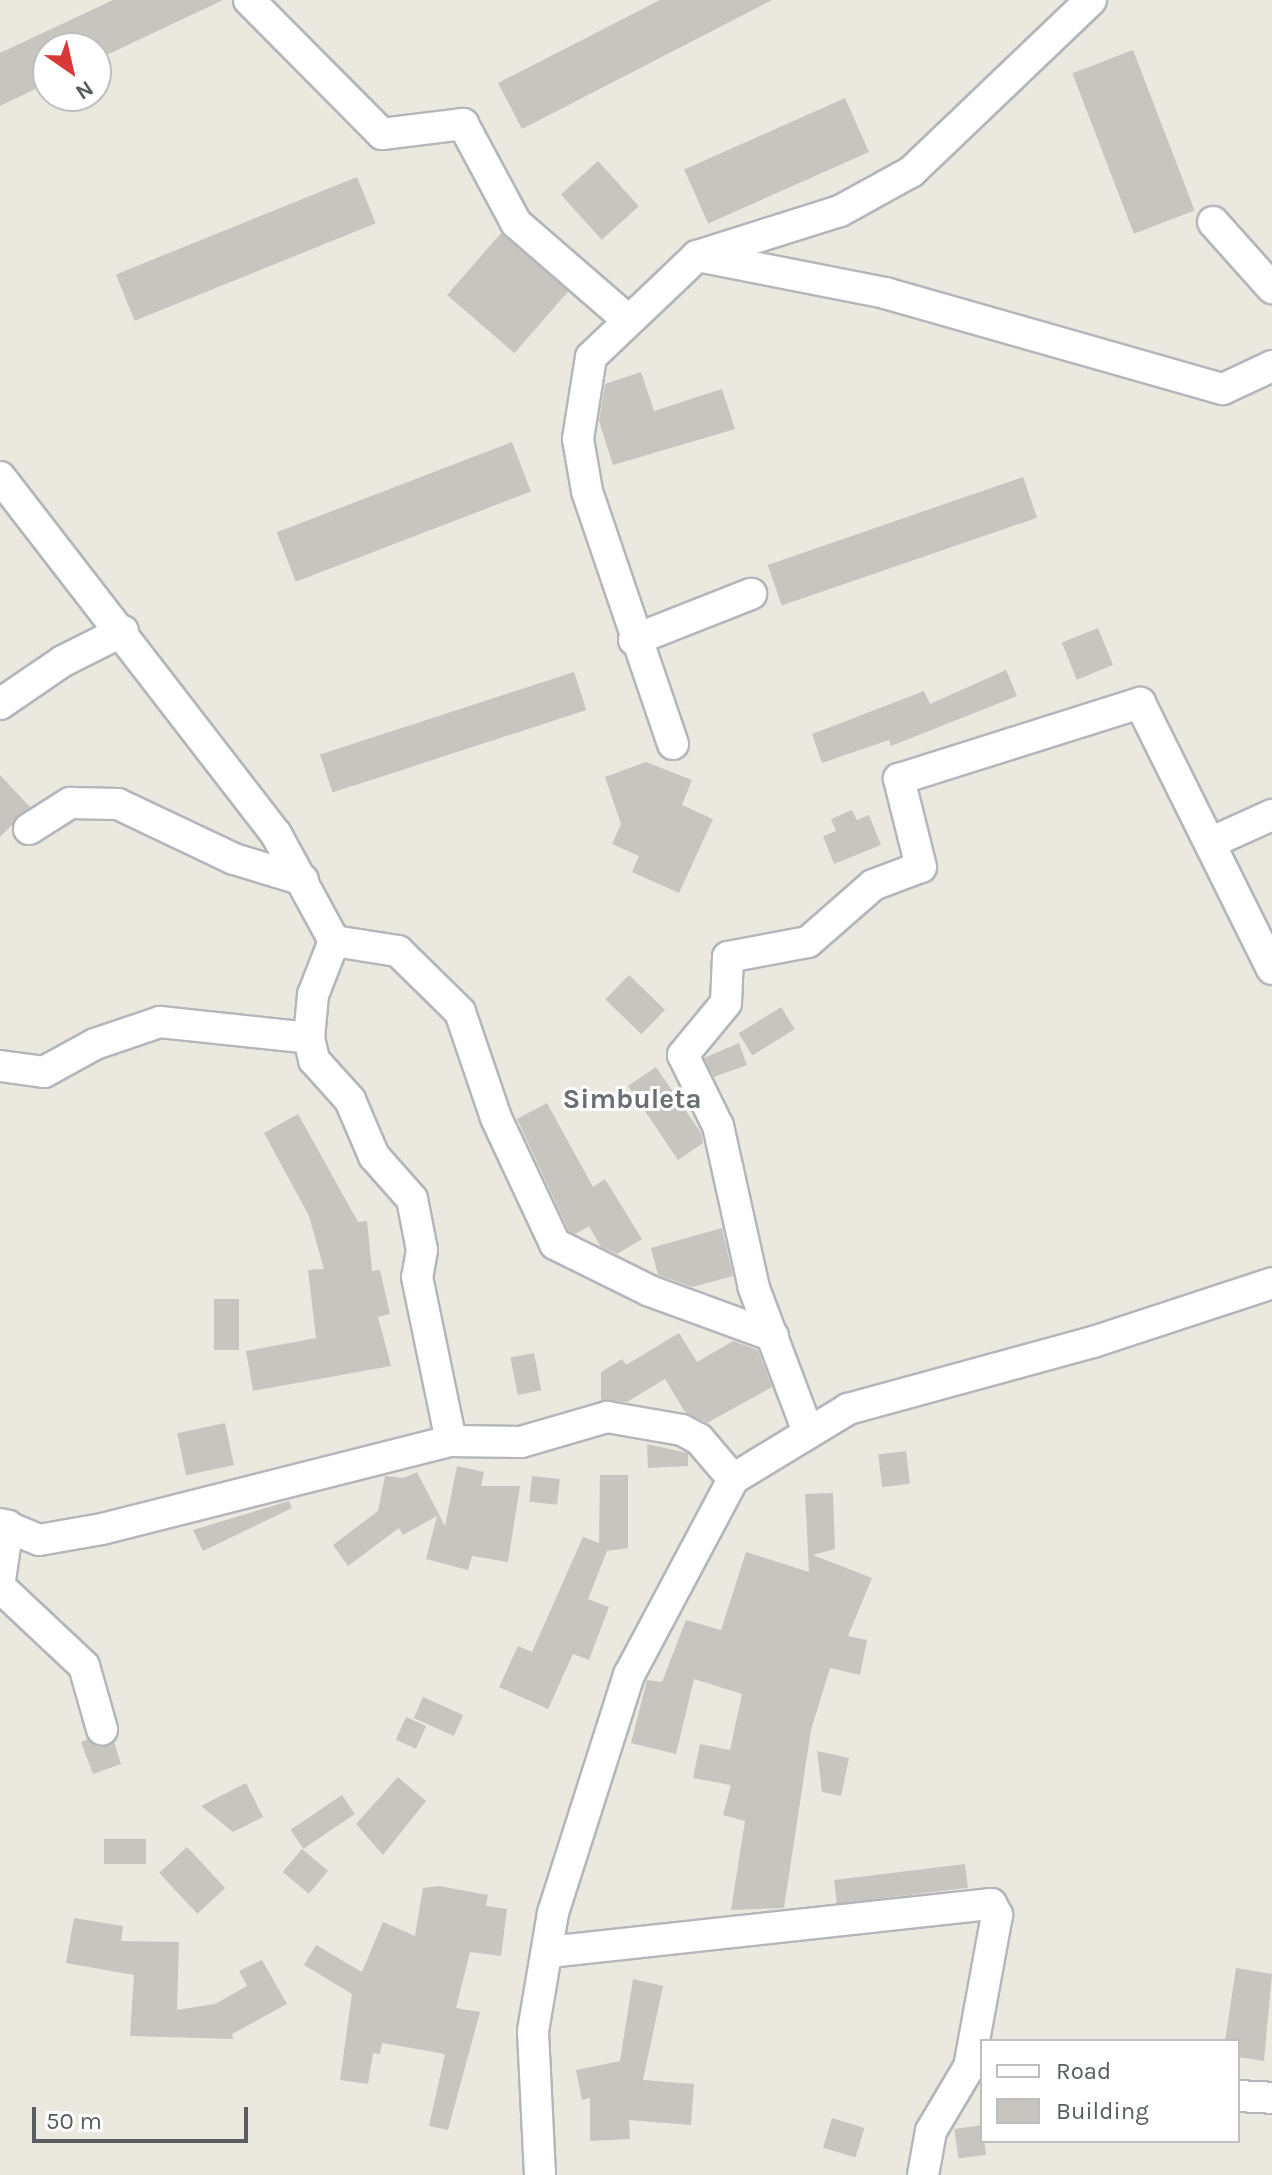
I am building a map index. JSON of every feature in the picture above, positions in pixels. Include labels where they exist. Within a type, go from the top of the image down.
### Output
[{"type":"street","points":[[249,0],[382,134],[463,124],[516,223],[627,319]]},
{"type":"street","points":[[673,744],[634,640],[587,491],[578,439],[591,357],[627,319],[697,256],[840,211],[911,172],[1091,0]]},
{"type":"street","points":[[1213,222],[1272,288]]},
{"type":"street","points":[[697,256],[885,293],[1223,389],[1272,366]]},
{"type":"street","points":[[2,484],[123,631],[276,834],[334,941],[313,995],[309,1038],[314,1060],[350,1100],[374,1156],[412,1199],[422,1250],[417,1277],[451,1441]]},
{"type":"street","points":[[634,640],[751,594]]},
{"type":"street","points":[[0,704],[63,661],[123,631]]},
{"type":"street","points":[[808,1432],[754,1288],[718,1126],[683,1055],[726,1003],[728,957],[808,942],[873,885],[921,867],[899,779],[1140,703],[1272,969]]},
{"type":"street","points":[[29,829],[70,803],[118,804],[234,859],[303,880]]},
{"type":"street","points":[[1210,843],[1272,815]]},
{"type":"street","points":[[334,941],[398,951],[460,1012],[496,1118],[555,1244],[650,1291],[773,1336]]},
{"type":"street","points":[[0,1066],[44,1072],[95,1044],[160,1022],[309,1038]]},
{"type":"street","points":[[540,2175],[533,2031],[549,1952],[553,1913],[629,1675],[733,1479],[848,1409],[1093,1342],[1272,1283]]},
{"type":"street","points":[[0,1580],[4,1525],[39,1540],[102,1529],[451,1441],[521,1442],[607,1417],[682,1430],[699,1439],[733,1479]]},
{"type":"street","points":[[0,1587],[84,1666],[102,1729]]},
{"type":"street","points":[[549,1952],[991,1904],[997,1915],[987,2037]]},
{"type":"street","points":[[923,2175],[931,2131],[964,2083],[980,2051]]},
{"type":"street","points":[[1240,2096],[1272,2098]]},
{"type":"building","points":[[113,0],[223,0],[112,52],[112,32],[45,32]]},
{"type":"building","points":[[660,0],[772,0],[522,129],[498,83]]},
{"type":"building","points":[[32,38],[32,91],[0,106],[0,53]]},
{"type":"building","points":[[1133,50],[1195,211],[1134,234],[1072,73]]},
{"type":"building","points":[[845,98],[869,152],[708,223],[684,170]]},
{"type":"building","points":[[598,161],[639,206],[602,240],[561,194]]},
{"type":"building","points":[[357,177],[376,223],[135,321],[116,274]]},
{"type":"building","points":[[501,233],[568,291],[514,353],[447,295]]},
{"type":"building","points":[[641,372],[654,411],[722,389],[735,429],[613,465],[599,421],[605,384]]},
{"type":"building","points":[[512,442],[531,491],[296,582],[277,532]]},
{"type":"building","points":[[1023,477],[1037,518],[782,606],[768,565]]},
{"type":"building","points":[[1098,628],[1113,665],[1077,680],[1062,643]]},
{"type":"building","points":[[1006,670],[1017,696],[891,746],[889,740],[822,763],[812,734],[924,691],[930,704]]},
{"type":"building","points":[[574,672],[586,710],[332,793],[320,755]]},
{"type":"building","points":[[646,762],[692,780],[682,805],[713,819],[679,893],[632,872],[639,856],[612,844],[621,824],[605,777]]},
{"type":"building","points":[[0,775],[30,807],[0,837]]},
{"type":"building","points":[[852,810],[857,820],[869,815],[881,845],[834,864],[823,836],[836,831],[831,819]]},
{"type":"building","points":[[629,975],[665,1010],[641,1034],[605,999]]},
{"type":"building","points":[[781,1007],[795,1029],[752,1056],[739,1033]]},
{"type":"building","points":[[739,1043],[747,1065],[714,1077],[704,1058]]},
{"type":"building","points":[[656,1067],[701,1133],[703,1143],[678,1160],[628,1086]]},
{"type":"building","points":[[547,1103],[593,1187],[605,1179],[642,1239],[617,1254],[601,1247],[589,1226],[575,1234],[569,1231],[517,1119]]},
{"type":"building","points":[[298,1114],[358,1222],[367,1221],[372,1271],[380,1270],[390,1314],[378,1317],[391,1366],[253,1391],[246,1351],[316,1338],[308,1270],[324,1269],[309,1216],[264,1133]]},
{"type":"building","points":[[722,1228],[733,1276],[692,1287],[658,1275],[651,1248]]},
{"type":"building","points":[[214,1299],[239,1299],[239,1350],[214,1350]]},
{"type":"building","points":[[679,1333],[697,1362],[733,1341],[758,1350],[772,1387],[707,1423],[685,1412],[665,1379],[627,1402],[601,1400],[601,1372],[622,1359],[626,1365]]},
{"type":"building","points":[[534,1353],[541,1390],[518,1395],[510,1358]]},
{"type":"building","points":[[225,1423],[234,1465],[186,1475],[177,1433]]},
{"type":"building","points":[[647,1444],[688,1453],[688,1466],[648,1468]]},
{"type":"building","points":[[906,1451],[910,1484],[882,1487],[878,1454]]},
{"type":"building","points":[[457,1466],[484,1472],[481,1486],[520,1486],[508,1562],[472,1556],[468,1570],[426,1559],[437,1516],[403,1535],[399,1528],[348,1566],[333,1545],[378,1511],[385,1476],[404,1478],[417,1472],[445,1526]]},
{"type":"building","points":[[600,1475],[628,1475],[628,1548],[607,1551],[588,1599],[609,1607],[589,1660],[573,1654],[548,1709],[499,1687],[518,1646],[532,1652],[583,1537],[599,1543]]},
{"type":"building","points":[[532,1476],[560,1479],[557,1505],[529,1502]]},
{"type":"building","points":[[833,1493],[835,1549],[813,1555],[872,1578],[848,1636],[867,1640],[860,1675],[830,1668],[811,1730],[784,1908],[731,1910],[745,1821],[723,1815],[731,1785],[693,1778],[700,1744],[730,1750],[742,1694],[694,1679],[676,1754],[631,1743],[647,1680],[662,1682],[686,1620],[721,1630],[746,1552],[809,1572],[805,1494]]},
{"type":"building","points":[[289,1501],[292,1508],[203,1551],[193,1530]]},
{"type":"building","points":[[423,1697],[463,1715],[454,1736],[414,1718]]},
{"type":"building","points":[[406,1717],[426,1726],[416,1749],[396,1740]]},
{"type":"building","points":[[88,1739],[98,1747],[114,1742],[121,1764],[93,1774],[81,1742]]},
{"type":"building","points":[[817,1751],[849,1758],[841,1796],[822,1792]]},
{"type":"building","points":[[398,1777],[426,1801],[383,1855],[356,1824]]},
{"type":"building","points":[[246,1783],[263,1817],[233,1832],[201,1806]]},
{"type":"building","points":[[342,1795],[355,1814],[303,1849],[291,1830]]},
{"type":"building","points":[[104,1839],[146,1839],[146,1864],[104,1864]]},
{"type":"building","points":[[187,1847],[225,1888],[197,1914],[159,1873]]},
{"type":"building","points":[[302,1849],[328,1871],[309,1894],[283,1872]]},
{"type":"building","points":[[965,1864],[968,1888],[837,1904],[834,1880]]},
{"type":"building","points":[[439,1886],[488,1895],[486,1906],[507,1909],[501,1956],[470,1952],[456,2008],[480,2012],[448,2130],[429,2126],[445,2054],[382,2043],[380,2054],[373,2053],[368,2084],[340,2080],[352,1994],[304,1965],[316,1945],[362,1972],[383,1922],[415,1936],[423,1888]]},
{"type":"building","points":[[74,1918],[123,1926],[121,1941],[179,1942],[177,2010],[215,2004],[247,1986],[239,1971],[262,1960],[287,2004],[232,2034],[233,2039],[130,2036],[134,1975],[66,1963]]},
{"type":"building","points":[[1236,1968],[1272,1974],[1264,2061],[1240,2057],[1240,2039],[1225,2039]]},
{"type":"building","points":[[633,1979],[663,1986],[643,2080],[694,2084],[691,2125],[629,2120],[630,2139],[590,2141],[590,2098],[582,2100],[576,2070],[620,2061]]},
{"type":"building","points":[[832,2118],[865,2128],[855,2158],[823,2148]]},
{"type":"building","points":[[980,2125],[980,2143],[985,2143],[986,2155],[958,2159],[954,2129]]},
{"type":"district","name":"Simbuleta","points":[[632,1099]]}]
